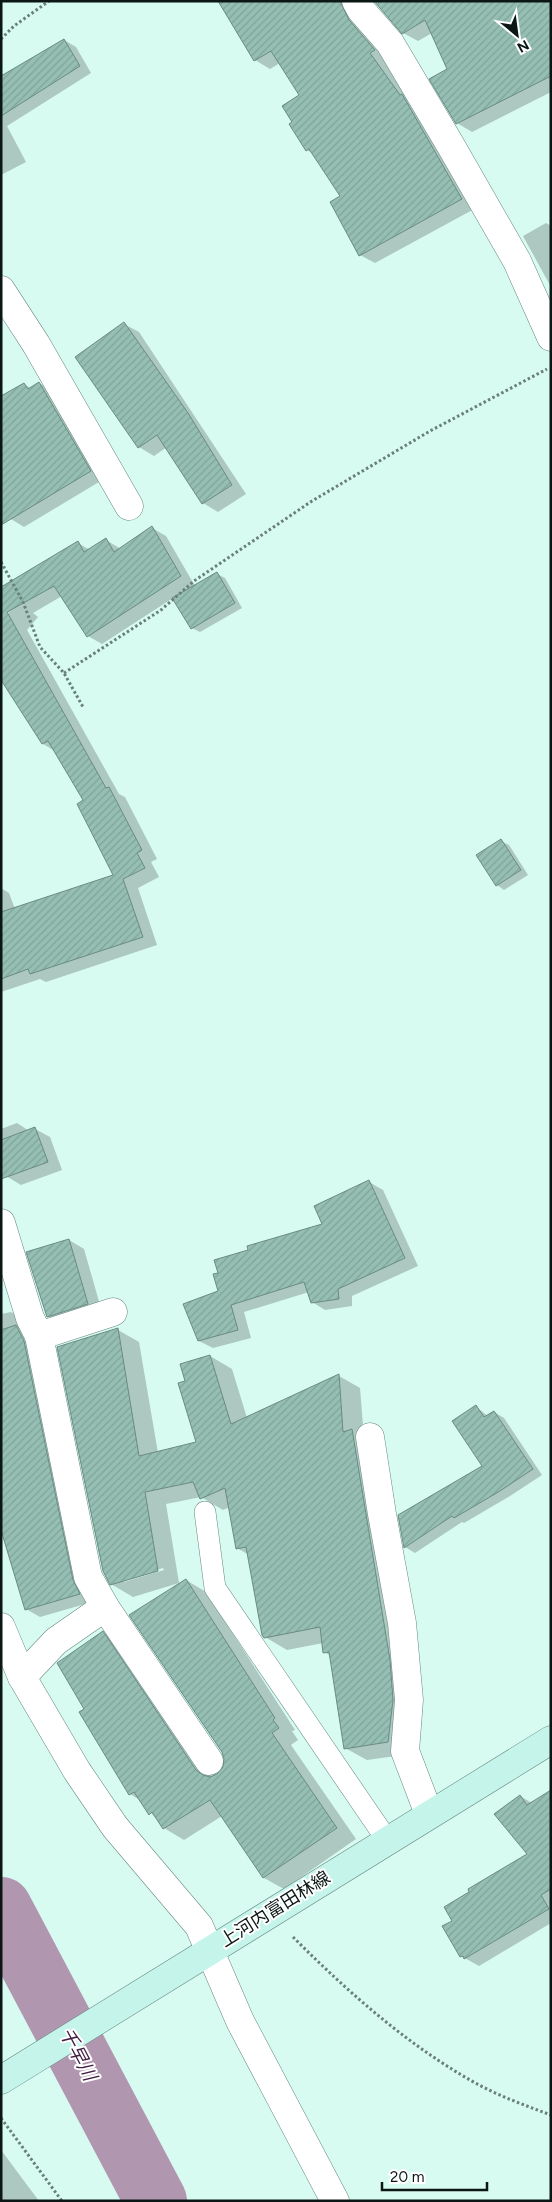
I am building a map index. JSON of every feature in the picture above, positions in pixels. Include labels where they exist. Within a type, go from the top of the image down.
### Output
[{"type":"main road","name":"上河内富田林線","points":[[2,2080],[274,1909],[551,1740]]},
{"type":"street","points":[[356,1],[390,43],[414,88],[451,146],[517,262],[551,337]]},
{"type":"street","points":[[1,290],[36,344],[129,506]]},
{"type":"street","points":[[1,1224],[30,1318],[39,1336],[88,1578],[105,1607],[209,1761]]},
{"type":"street","points":[[39,1336],[114,1312]]},
{"type":"street","points":[[370,1437],[402,1623],[409,1700],[405,1752],[428,1814]]},
{"type":"street","points":[[22,1678],[56,1640],[105,1607]]},
{"type":"street","points":[[1,1627],[22,1678],[77,1771],[115,1826],[199,1926],[200,1955],[240,2021],[335,2201]]},
{"type":"lane","points":[[204,1512],[215,1588],[387,1840]]},
{"type":"path","points":[[1,39],[14,26],[49,1]]},
{"type":"path","points":[[64,673],[161,610],[194,581],[312,501],[430,431],[551,367]]},
{"type":"path","points":[[1,562],[24,602],[40,647],[64,673],[83,707]]},
{"type":"path","points":[[274,1909],[286,1930],[330,1974],[381,2019],[471,2081],[510,2100],[551,2115]]},
{"type":"path","points":[[1,2118],[62,2201]]},
{"type":"building","points":[[218,1],[340,1],[349,20],[375,50],[370,53],[400,95],[402,94],[462,199],[359,256],[330,202],[340,196],[309,149],[306,151],[289,124],[292,122],[282,106],[299,95],[271,51],[254,61]]},
{"type":"building","points":[[374,1],[551,1],[551,76],[456,124],[429,79],[447,69],[425,20],[402,34]]},
{"type":"building","points":[[64,39],[80,66],[1,116],[1,76]]},
{"type":"building","points":[[124,322],[188,413],[232,485],[202,504],[157,435],[138,448],[75,357]]},
{"type":"building","points":[[39,382],[91,471],[1,525],[1,396],[24,383],[28,389]]},
{"type":"building","points":[[152,526],[181,576],[87,637],[54,586],[7,612],[106,788],[109,787],[142,850],[137,853],[145,868],[123,879],[143,937],[30,974],[28,969],[1,979],[1,912],[113,875],[77,804],[83,800],[48,741],[42,744],[1,680],[1,587],[78,541],[84,552],[106,538],[114,552]]},
{"type":"building","points":[[217,572],[235,603],[191,629],[172,598]]},
{"type":"building","points":[[501,839],[521,870],[496,886],[476,855]]},
{"type":"building","points":[[35,1127],[48,1162],[1,1179],[1,1140]]},
{"type":"building","points":[[369,1180],[405,1258],[338,1289],[339,1299],[311,1303],[304,1282],[231,1305],[238,1330],[198,1341],[183,1304],[218,1291],[213,1274],[218,1273],[214,1260],[248,1250],[247,1246],[322,1224],[314,1206]]},
{"type":"building","points":[[69,1239],[88,1304],[47,1317],[26,1252]]},
{"type":"building","points":[[16,1325],[24,1341],[73,1580],[80,1594],[25,1610],[1,1530],[1,1330]]},
{"type":"building","points":[[118,1328],[139,1456],[196,1442],[178,1383],[185,1381],[180,1364],[210,1355],[231,1424],[339,1374],[343,1432],[352,1429],[390,1660],[393,1700],[388,1742],[344,1749],[329,1652],[323,1653],[320,1627],[264,1638],[262,1635],[246,1547],[236,1549],[225,1488],[200,1499],[193,1482],[145,1492],[158,1571],[110,1585],[103,1571],[57,1347]]},
{"type":"building","points":[[476,1405],[484,1417],[494,1411],[533,1469],[454,1518],[452,1516],[404,1548],[398,1515],[482,1466],[452,1421]]},
{"type":"building","points":[[186,1579],[275,1718],[273,1720],[279,1728],[272,1733],[337,1828],[263,1878],[210,1800],[163,1829],[152,1812],[149,1815],[134,1792],[129,1795],[79,1712],[84,1709],[57,1663],[103,1631],[196,1770],[210,1777],[217,1774],[223,1767],[224,1759],[222,1752],[129,1615]]},
{"type":"building","points":[[551,1790],[551,1889],[541,1895],[549,1909],[464,1959],[463,1956],[460,1957],[442,1926],[452,1921],[444,1907],[469,1892],[468,1889],[527,1854],[494,1814],[520,1795],[527,1805]]},
{"type":"waterway","name":"千早川","points":[[1,1908],[156,2201]]}]
